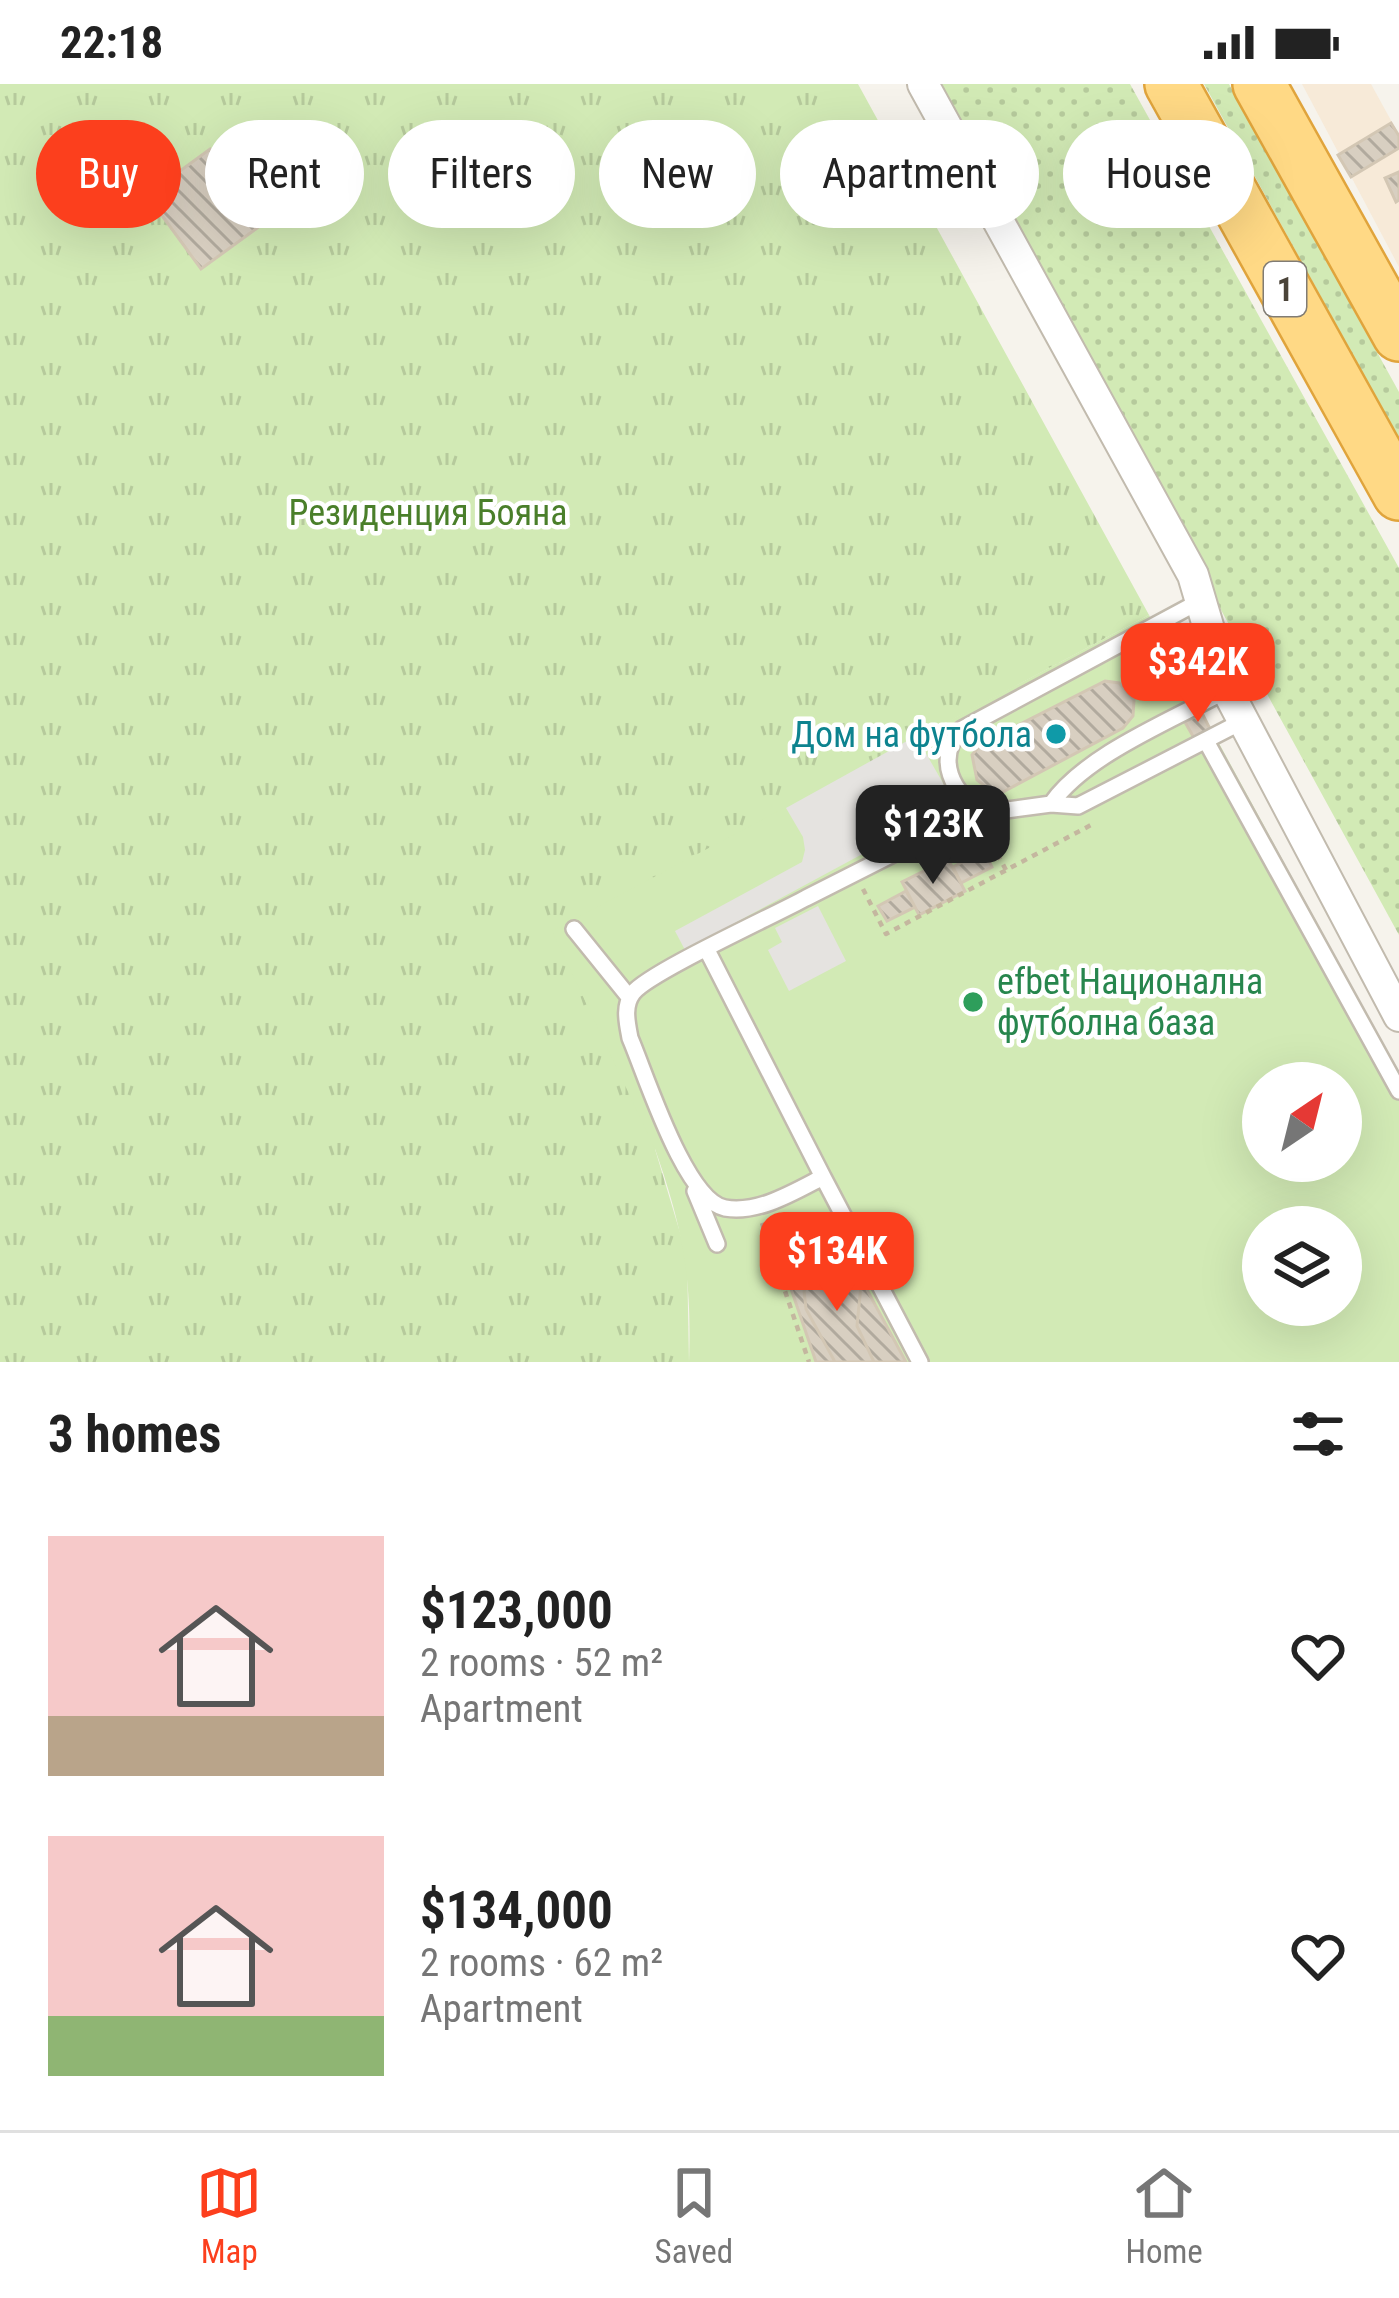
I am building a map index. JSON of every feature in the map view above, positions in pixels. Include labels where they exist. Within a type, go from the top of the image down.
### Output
[{"type":"highway","name":"1","points":[[1171,84],[1399,494]]},
{"type":"highway","name":"1","points":[[1259,84],[1399,335]]},
{"type":"street","points":[[923,84],[1193,575],[1227,690],[1399,1016]]},
{"type":"lane","points":[[981,813],[966,802],[946,759],[953,738],[962,729],[1202,600]]},
{"type":"lane","points":[[1052,804],[1066,783],[1227,690]]},
{"type":"lane","points":[[717,1244],[630,1038],[629,998],[639,986],[854,873],[981,813],[1052,804],[1078,806],[1243,721]]},
{"type":"lane","points":[[1206,741],[1399,1091]]},
{"type":"lane","points":[[1100,761],[1116,790]]},
{"type":"lane","points":[[574,929],[629,998]]},
{"type":"lane","points":[[707,950],[920,1362]]},
{"type":"lane","points":[[692,1183],[711,1203],[728,1209],[756,1206],[823,1178]]},
{"type":"path","points":[[981,813],[1006,870]]},
{"type":"path","points":[[854,873],[886,934],[1102,819]]},
{"type":"path","points":[[756,1206],[809,1362]]},
{"type":"shaded area","points":[[1302,84],[1371,84],[1399,135],[1399,267]]},
{"type":"shaded area","points":[[916,736],[955,804],[685,950],[675,931],[802,862],[803,837],[786,808]]},
{"type":"shaded area","points":[[818,906],[846,961],[789,991],[768,950],[782,942],[775,928]]},
{"type":"green space","name":"Резиденция Бояна","points":[[0,84],[858,84],[878,120],[780,120],[780,228],[937,228],[1149,615],[786,808],[655,1149],[687,1256],[689,1362],[0,1362]]},
{"type":"green space","points":[[933,84],[1130,84],[1150,120],[1063,120],[1063,228],[1210,228],[1399,568],[1399,935],[1012,228],[1039,228],[1039,120],[953,120]]},
{"type":"green space","points":[[1204,84],[1229,84],[1249,120],[1224,120]]},
{"type":"green space","points":[[1254,129],[1399,392],[1399,439],[1254,175]]},
{"type":"green space","name":"efbet Национална футболна база","points":[[1149,615],[1399,1073],[1399,1362],[689,1362],[687,1278],[679,1229],[655,1149],[552,931]]},
{"type":"building","points":[[1391,123],[1399,136],[1399,148],[1351,177],[1338,155]]},
{"type":"building","points":[[205,153],[205,228],[257,228],[201,269],[171,228],[181,228],[181,170]]},
{"type":"building","points":[[1399,172],[1399,200],[1396,202],[1385,178]]},
{"type":"building","name":"Дом на футбола","points":[[1105,681],[1119,683],[1134,700],[1133,716],[1123,728],[1003,792],[990,790],[977,780],[972,755],[981,744]]},
{"type":"building","points":[[1202,713],[1210,729],[1194,738],[1185,722]]},
{"type":"building","points":[[984,851],[992,867],[961,883],[953,867]]},
{"type":"building","points":[[948,859],[965,891],[919,915],[902,882]]},
{"type":"building","points":[[906,891],[915,907],[887,921],[878,906]]},
{"type":"building","points":[[845,1249],[906,1362],[816,1362],[787,1277]]},
{"type":"building","points":[[824,1268],[844,1269],[861,1285],[857,1326],[874,1362],[835,1362],[806,1309],[804,1291]]},
{"type":"place","name":"Дом на футбола","points":[[1056,734]]},
{"type":"place","name":"efbet Национална футболна база","points":[[973,1002]]}]
